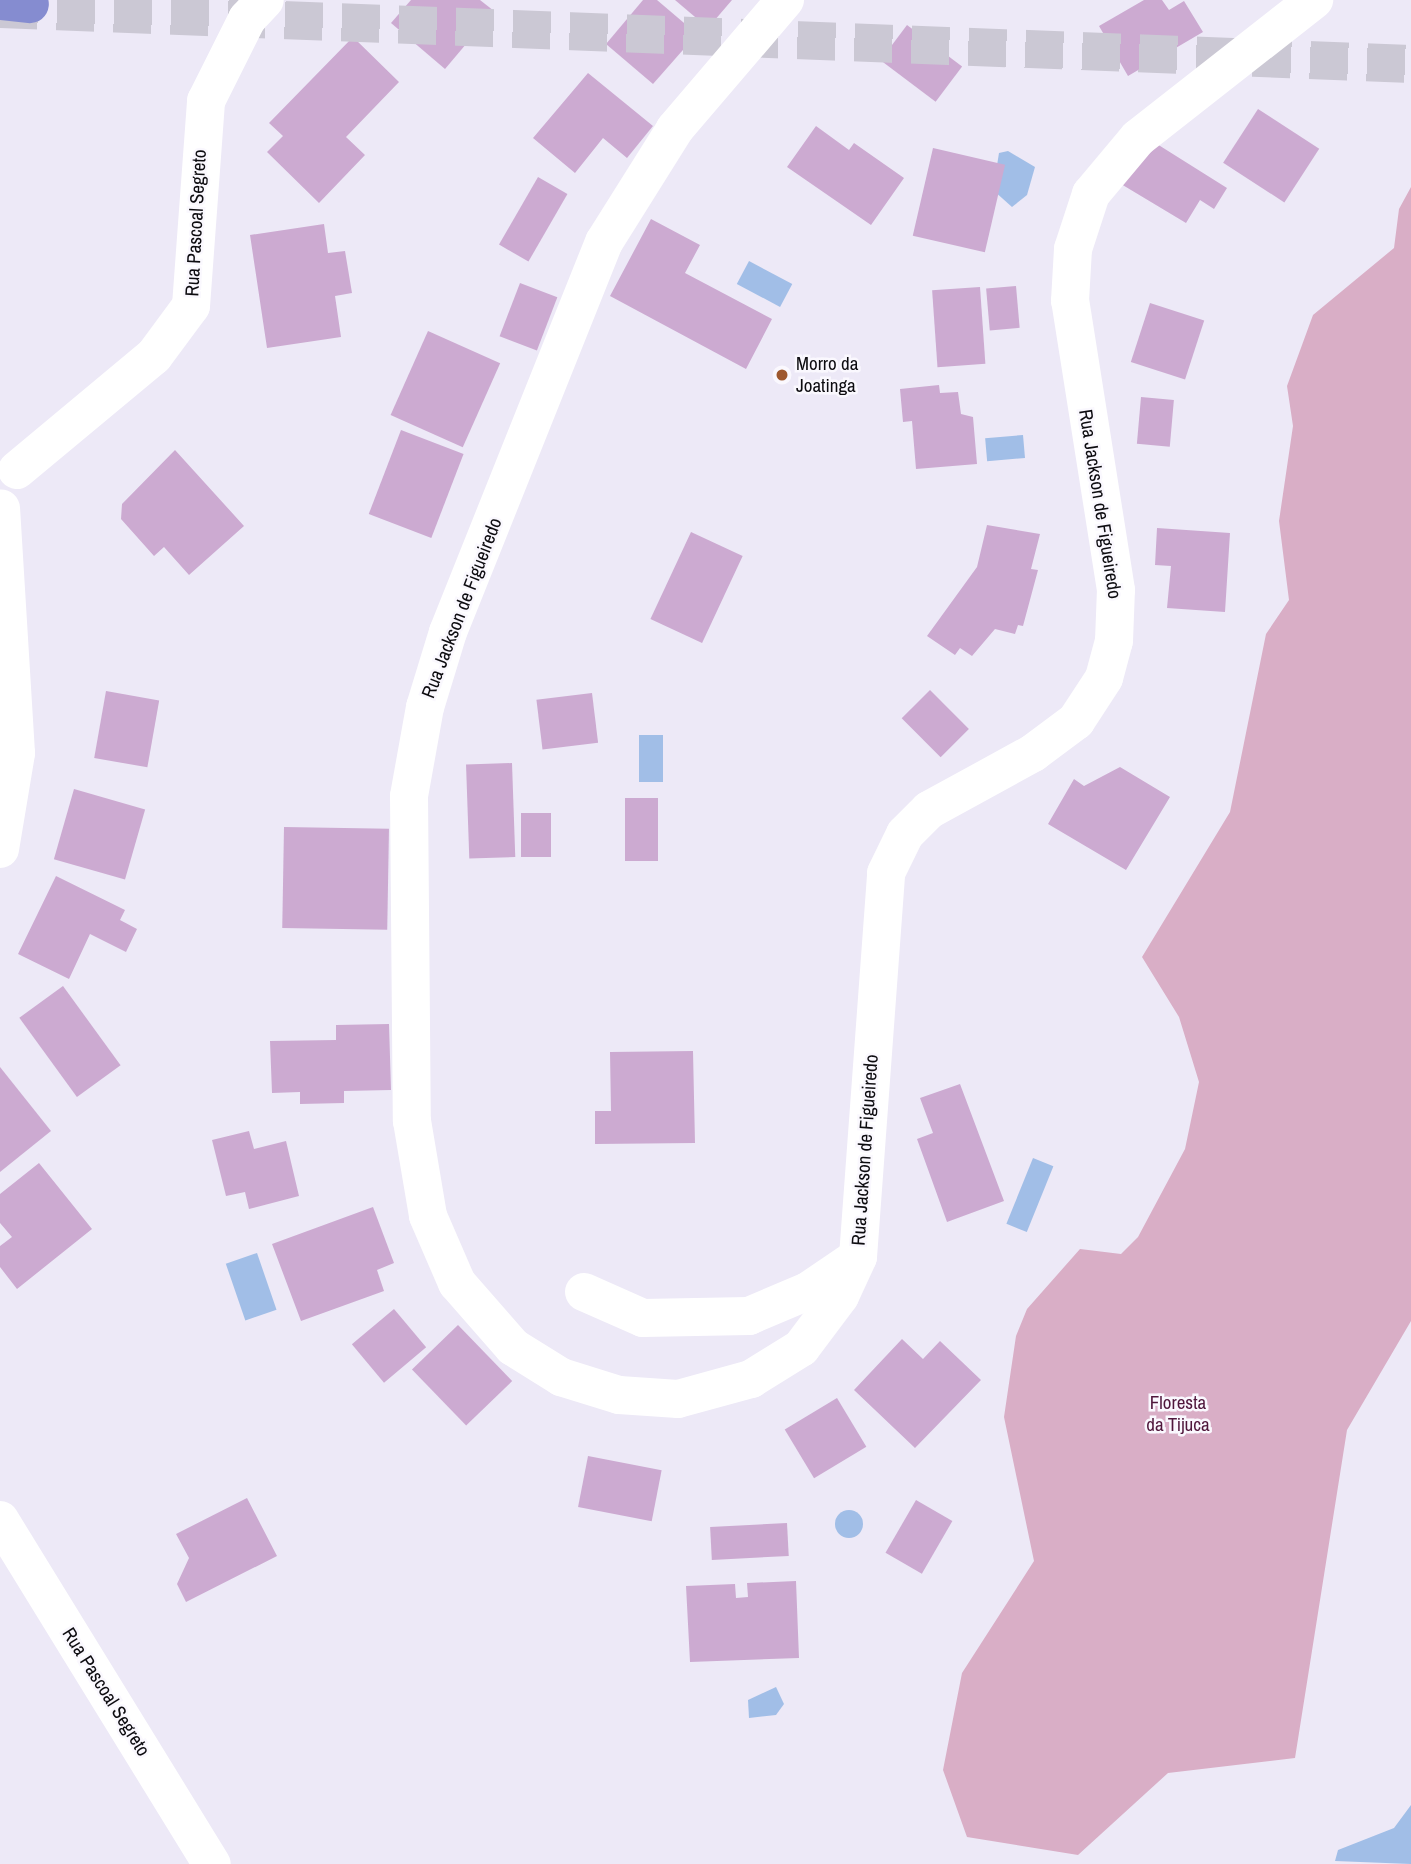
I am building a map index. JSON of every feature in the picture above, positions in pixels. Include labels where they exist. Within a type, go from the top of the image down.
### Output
[{"type":"street","name":"Rua Pascoal Segreto","points":[[8,466],[154,356],[191,306],[206,102],[247,19],[265,0]]},
{"type":"street","name":"Rua Jackson de Figueiredo","points":[[785,0],[675,129],[604,243],[448,632],[425,707],[409,796],[412,1121],[428,1216],[457,1283],[513,1347],[561,1377],[619,1395],[678,1399],[751,1379],[801,1348],[840,1296],[858,1257],[886,873],[905,834],[929,810],[1033,753],[1076,721],[1104,678],[1115,641],[1116,590],[1070,301],[1073,249],[1091,194],[1138,138],[1314,0]]},
{"type":"street","points":[[0,849],[16,753],[0,508],[20,497],[8,466]]},
{"type":"street","points":[[584,1292],[643,1318],[749,1316],[808,1291],[858,1257]]},
{"type":"street","name":"Rua Pascoal Segreto","points":[[0,1520],[212,1864]]},
{"type":"green space","name":"Floresta da Tijuca","points":[[1411,187],[1411,1321],[1347,1430],[1295,1758],[1168,1773],[1078,1855],[967,1837],[943,1770],[962,1673],[1034,1561],[1004,1417],[1016,1336],[1027,1309],[1080,1249],[1121,1254],[1138,1237],[1185,1149],[1199,1082],[1179,1017],[1142,957],[1230,812],[1266,634],[1289,600],[1279,521],[1293,426],[1287,386],[1313,315],[1394,248],[1399,209]]},
{"type":"water","points":[[1008,151],[1035,167],[1027,195],[1012,207],[993,190],[999,153]]},
{"type":"water","points":[[749,261],[792,284],[780,307],[737,284]]},
{"type":"water","points":[[1023,435],[1025,458],[987,461],[985,438]]},
{"type":"water","points":[[639,735],[663,735],[663,782],[639,782]]},
{"type":"water","points":[[1033,1158],[1053,1166],[1027,1232],[1006,1224]]},
{"type":"water","points":[[257,1253],[277,1310],[245,1320],[226,1264]]},
{"type":"water","points":[[849,1510],[859,1514],[863,1524],[859,1534],[849,1538],[839,1534],[835,1524],[839,1514]]},
{"type":"water","points":[[776,1687],[784,1704],[776,1715],[749,1718],[748,1700]]},
{"type":"water","points":[[1411,1805],[1411,1864],[1335,1861],[1338,1850],[1394,1828]]},
{"type":"building","points":[[411,0],[480,0],[494,11],[445,69],[391,23]]},
{"type":"building","points":[[643,0],[657,0],[697,34],[653,84],[606,44]]},
{"type":"building","points":[[675,0],[732,0],[708,28]]},
{"type":"building","points":[[1144,0],[1162,0],[1169,10],[1184,1],[1203,32],[1128,76],[1099,26]]},
{"type":"building","points":[[907,25],[962,67],[936,102],[881,60]]},
{"type":"building","points":[[353,37],[399,82],[346,137],[365,155],[319,203],[267,152],[283,136],[269,123]]},
{"type":"building","points":[[588,73],[653,126],[627,158],[603,138],[575,173],[533,138]]},
{"type":"building","points":[[1258,109],[1319,149],[1284,202],[1223,163]]},
{"type":"building","points":[[816,126],[849,150],[854,143],[904,178],[871,225],[787,167]]},
{"type":"building","points":[[1149,139],[1227,188],[1214,209],[1200,200],[1186,223],[1121,184]]},
{"type":"building","points":[[933,148],[1005,165],[985,252],[913,236]]},
{"type":"building","points":[[538,177],[567,194],[528,262],[499,245]]},
{"type":"building","points":[[651,219],[700,245],[685,273],[772,319],[746,369],[610,296]]},
{"type":"building","points":[[324,224],[328,253],[345,251],[352,293],[335,296],[341,337],[267,348],[250,235]]},
{"type":"building","points":[[520,283],[557,297],[537,351],[500,336]]},
{"type":"building","points":[[1016,286],[1020,328],[990,330],[986,289]]},
{"type":"building","points":[[980,287],[985,364],[937,367],[932,290]]},
{"type":"building","points":[[1150,303],[1204,321],[1185,380],[1131,362]]},
{"type":"building","points":[[428,331],[500,363],[463,447],[391,415]]},
{"type":"building","points":[[939,385],[940,393],[958,392],[961,414],[973,417],[977,464],[916,469],[912,421],[903,422],[900,389]]},
{"type":"building","points":[[1141,397],[1174,400],[1170,447],[1137,444]]},
{"type":"building","points":[[401,430],[464,454],[431,538],[369,514]]},
{"type":"building","points":[[175,450],[244,526],[189,575],[164,547],[154,556],[121,519],[122,504]]},
{"type":"building","points":[[987,525],[1040,534],[1031,569],[1038,570],[1023,626],[1018,625],[1015,634],[995,629],[972,656],[960,648],[955,655],[927,636],[977,567]]},
{"type":"building","points":[[1157,528],[1230,533],[1225,612],[1167,608],[1171,566],[1155,565]]},
{"type":"building","points":[[691,532],[743,556],[702,643],[650,619]]},
{"type":"building","points":[[930,690],[969,729],[941,757],[902,718]]},
{"type":"building","points":[[106,691],[159,700],[147,767],[94,758]]},
{"type":"building","points":[[592,693],[598,743],[543,749],[536,700]]},
{"type":"building","points":[[512,763],[515,857],[469,859],[466,765]]},
{"type":"building","points":[[1120,767],[1170,797],[1126,870],[1048,824],[1074,779],[1084,786]]},
{"type":"building","points":[[74,789],[145,809],[125,880],[54,859]]},
{"type":"building","points":[[625,798],[658,798],[658,861],[625,861]]},
{"type":"building","points":[[521,813],[551,813],[551,857],[521,857]]},
{"type":"building","points":[[284,827],[389,829],[387,930],[282,928]]},
{"type":"building","points":[[56,876],[125,910],[120,920],[137,929],[126,952],[90,934],[69,979],[18,954]]},
{"type":"building","points":[[63,986],[121,1065],[77,1097],[19,1018]]},
{"type":"building","points":[[389,1024],[391,1090],[344,1091],[344,1103],[300,1104],[300,1092],[272,1093],[270,1041],[336,1040],[336,1025]]},
{"type":"building","points":[[693,1051],[695,1143],[595,1144],[595,1111],[611,1111],[610,1052]]},
{"type":"building","points":[[0,1067],[51,1131],[0,1172]]},
{"type":"building","points":[[960,1084],[1004,1201],[947,1222],[917,1139],[933,1133],[920,1098]]},
{"type":"building","points":[[249,1131],[254,1149],[286,1141],[299,1196],[249,1209],[245,1192],[226,1196],[212,1140]]},
{"type":"building","points":[[39,1163],[92,1229],[17,1289],[0,1267],[0,1246],[12,1237],[0,1223],[0,1194]]},
{"type":"building","points":[[373,1207],[394,1263],[377,1270],[384,1291],[301,1321],[272,1244]]},
{"type":"building","points":[[394,1309],[426,1347],[384,1383],[352,1344]]},
{"type":"building","points":[[458,1325],[512,1381],[466,1426],[412,1369]]},
{"type":"building","points":[[902,1339],[923,1359],[940,1341],[981,1380],[915,1448],[854,1390]]},
{"type":"building","points":[[837,1398],[866,1447],[814,1478],[785,1429]]},
{"type":"building","points":[[588,1456],[662,1470],[652,1521],[578,1507]]},
{"type":"building","points":[[247,1498],[277,1556],[186,1602],[177,1584],[189,1558],[176,1534]]},
{"type":"building","points":[[916,1500],[952,1521],[922,1574],[886,1553]]},
{"type":"building","points":[[787,1523],[789,1556],[712,1560],[710,1527]]},
{"type":"building","points":[[796,1581],[799,1658],[690,1662],[686,1586],[735,1584],[736,1598],[748,1597],[747,1583]]},
{"type":"tunnel","points":[[0,9],[1411,64]]},
{"type":"place","name":"Morro da Joatinga","points":[[782,375]]}]
